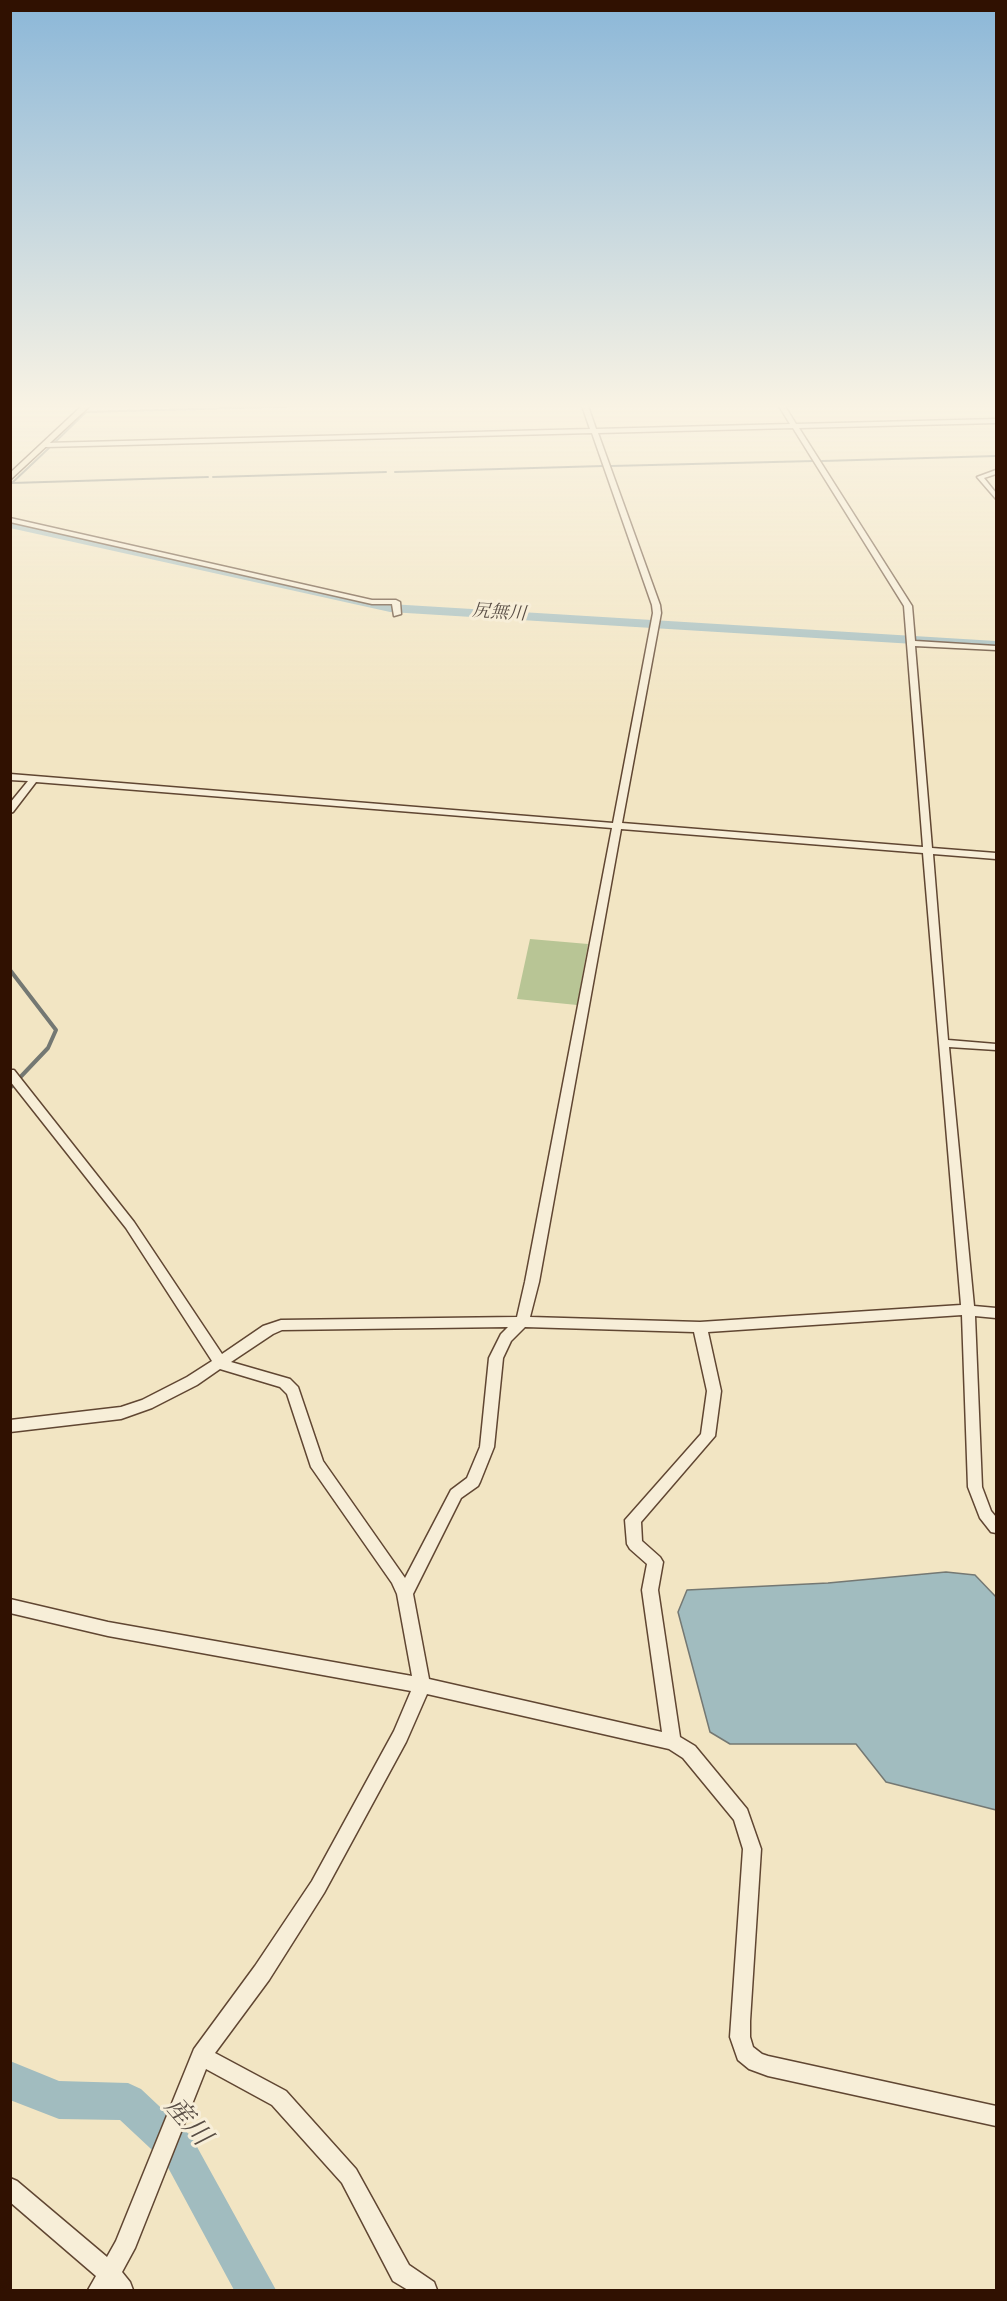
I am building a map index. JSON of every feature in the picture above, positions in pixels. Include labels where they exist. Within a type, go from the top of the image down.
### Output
[{"type":"street","points":[[405,1594],[456,1494],[473,1482],[488,1447],[496,1358],[506,1338],[522,1322],[657,613],[621,510]]},
{"type":"street","points":[[849,510],[906,599],[968,1310],[975,1486],[985,1514],[996,1527]]},
{"type":"street","points":[[10,520],[372,602],[396,602],[396,610]]},
{"type":"street","points":[[911,643],[996,648]]},
{"type":"street","points":[[10,777],[996,856]]},
{"type":"street","points":[[10,810],[34,779]]},
{"type":"street","points":[[943,1043],[996,1047]]},
{"type":"street","points":[[10,1073],[130,1225],[221,1364],[285,1383],[293,1391],[316,1462],[397,1578],[405,1594],[422,1685],[400,1736],[318,1887],[262,1973],[201,2056],[110,2285],[10,2188]]},
{"type":"street","points":[[10,1426],[121,1413],[171,1393],[221,1364],[268,1330],[281,1325],[522,1322],[700,1327],[968,1310],[996,1314]]},
{"type":"street","points":[[672,1742],[650,1590],[655,1562],[635,1544],[633,1520],[708,1436],[714,1391],[700,1327]]},
{"type":"street","points":[[10,1606],[108,1629],[422,1685],[672,1742],[689,1752],[741,1815],[752,1849],[740,2021],[740,2037],[745,2053],[756,2062],[768,2066],[996,2116]]},
{"type":"street","points":[[201,2056],[279,2098],[349,2176],[401,2273],[426,2290]]},
{"type":"green space","points":[[530,939],[588,944],[577,1005],[517,999]]},
{"type":"water","points":[[946,1572],[975,1575],[996,1597],[996,1810],[886,1782],[856,1744],[730,1744],[710,1732],[678,1612],[687,1590],[828,1583]]},
{"type":"waterway","name":"尻無川","points":[[10,524],[390,608],[996,645]]},
{"type":"waterway","points":[[10,970],[56,1030],[48,1048],[10,1088]]},
{"type":"waterway","name":"産川","points":[[10,2079],[16,2084],[59,2100],[128,2102],[178,2149],[256,2290]]}]
